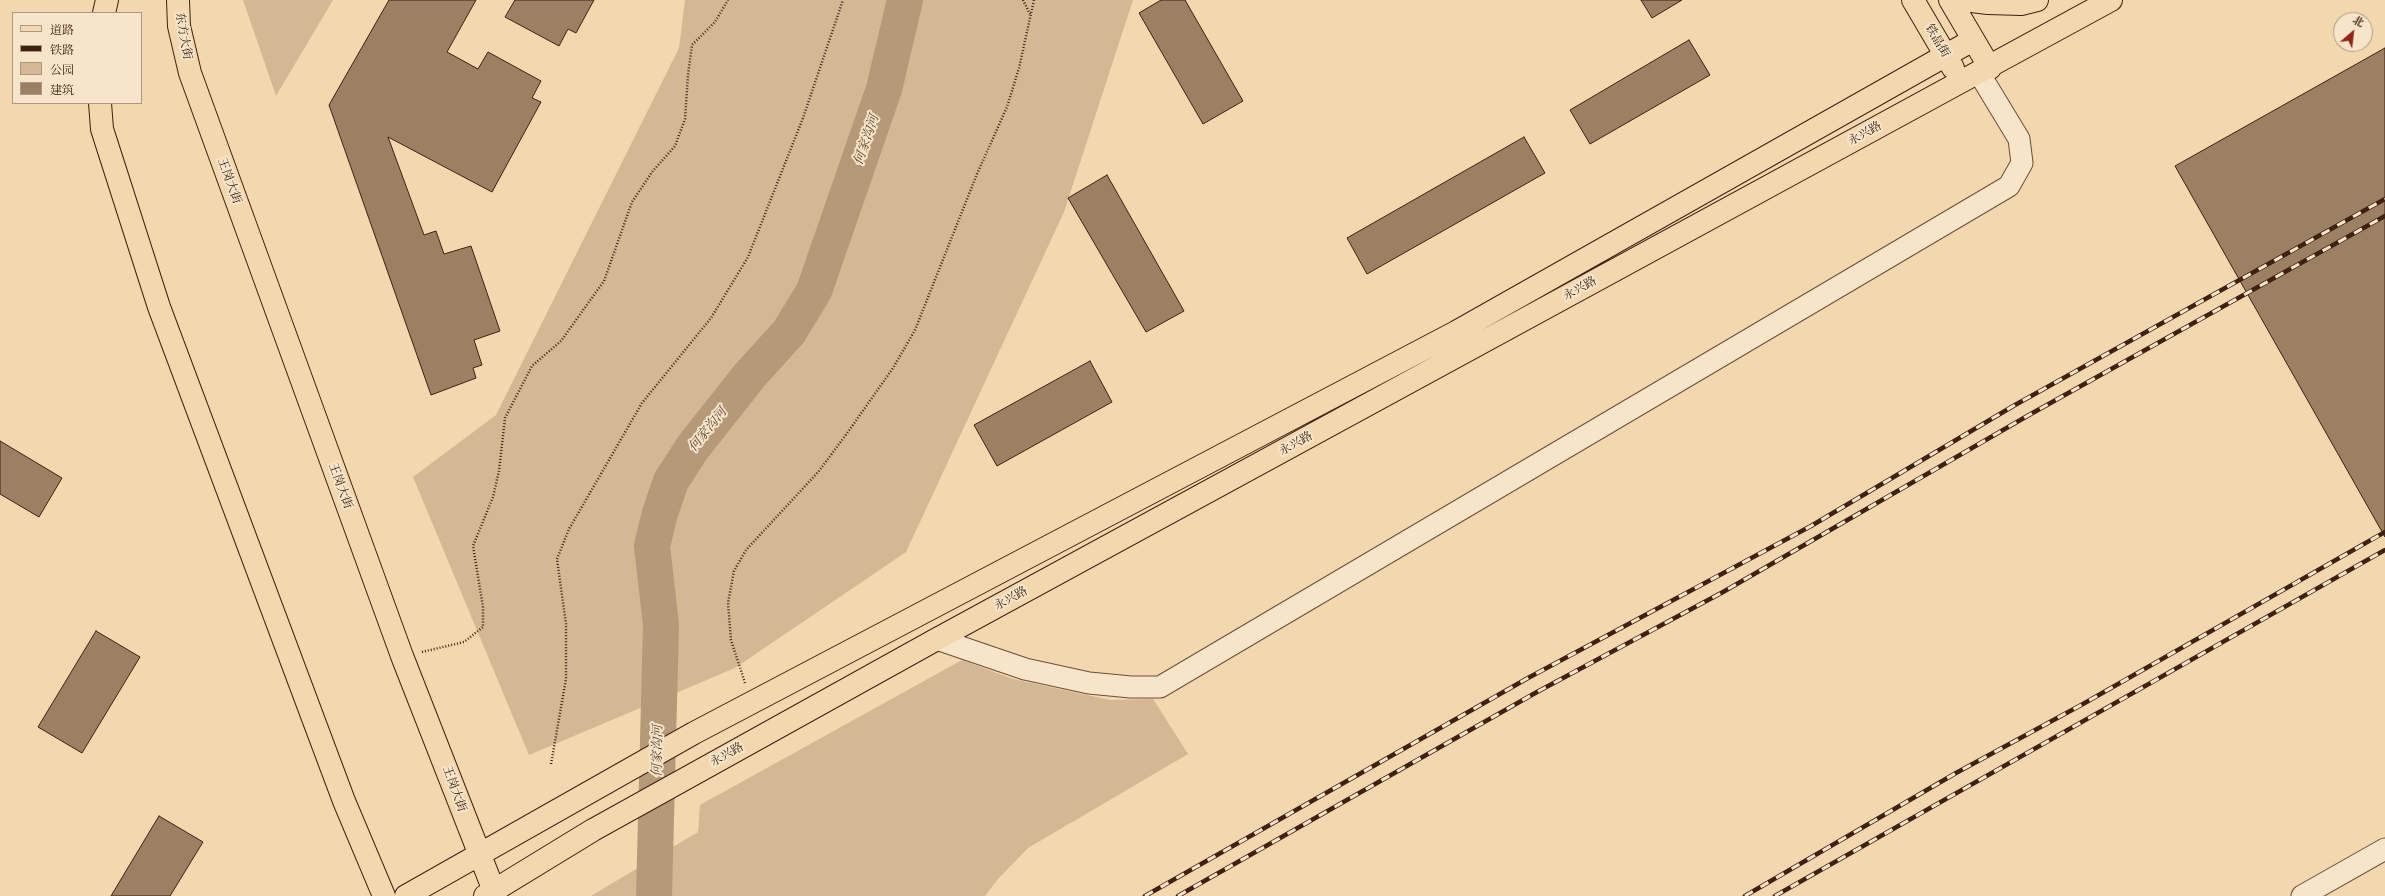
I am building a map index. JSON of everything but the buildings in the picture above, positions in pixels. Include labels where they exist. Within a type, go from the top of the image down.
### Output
[{"type":"main road","points":[[104,12],[107,0]]},
{"type":"main road","name":"东方大街","points":[[178,0],[179,26],[190,73]]},
{"type":"main road","name":"铁晶街","points":[[1913,0],[1946,55],[1977,74]]},
{"type":"main road","points":[[1950,0],[1973,40],[1977,74]]},
{"type":"main road","points":[[1964,0],[1988,3],[2021,4],[2037,0]]},
{"type":"main road","name":"永兴路","points":[[492,894],[593,830],[937,639],[2111,0]]},
{"type":"main road","name":"永兴路","points":[[406,896],[694,733],[1456,332],[1973,40]]},
{"type":"main road","name":"王岗大街","points":[[190,73],[402,656],[444,760],[492,894]]},
{"type":"main road","points":[[100,104],[102,129],[159,307],[344,801],[384,896]]},
{"type":"lane","points":[[937,639],[1025,669],[1089,683],[1131,687],[1160,687],[2009,186],[2022,163],[2019,139],[1977,74]]},
{"type":"lane","points":[[2302,896],[2385,849]]},
{"type":"path","points":[[402,656],[464,642],[483,627],[483,607],[473,546],[493,497],[499,471],[505,418],[532,366],[561,340],[604,282],[632,202],[652,172],[675,146],[685,119],[692,45],[714,22],[728,0]]},
{"type":"path","points":[[551,764],[566,679],[566,624],[557,559],[569,529],[642,403],[711,318],[748,257],[803,118],[843,0]]},
{"type":"path","points":[[1023,0],[1030,14]]},
{"type":"path","points":[[746,686],[731,640],[728,603],[734,571],[746,550],[819,471],[840,444],[893,368],[915,330],[977,174],[1007,107],[1019,68],[1034,0]]},
{"type":"green space","points":[[243,0],[333,0],[276,96]]},
{"type":"green space","points":[[685,0],[1133,0],[1064,212],[906,552],[735,668],[529,755],[413,477],[496,415],[679,48]]},
{"type":"green space","points":[[962,660],[1013,679],[1110,700],[1153,699],[1188,754],[1028,848],[998,879],[985,896],[591,896],[698,832],[700,805]]},
{"type":"waterway","name":"何家沟河","points":[[654,896],[661,625],[652,546],[660,513],[671,481],[693,447],[750,375],[789,332],[814,291],[884,89],[905,0]]},
{"type":"railway","points":[[1145,896],[1528,678],[1811,526],[2015,405],[2385,199]]},
{"type":"railway","points":[[1178,896],[1537,692],[1723,592],[2029,415],[2385,216]]},
{"type":"railway","points":[[1745,896],[1956,773],[2083,704],[2385,532]]},
{"type":"railway","points":[[1775,896],[2385,550]]}]
